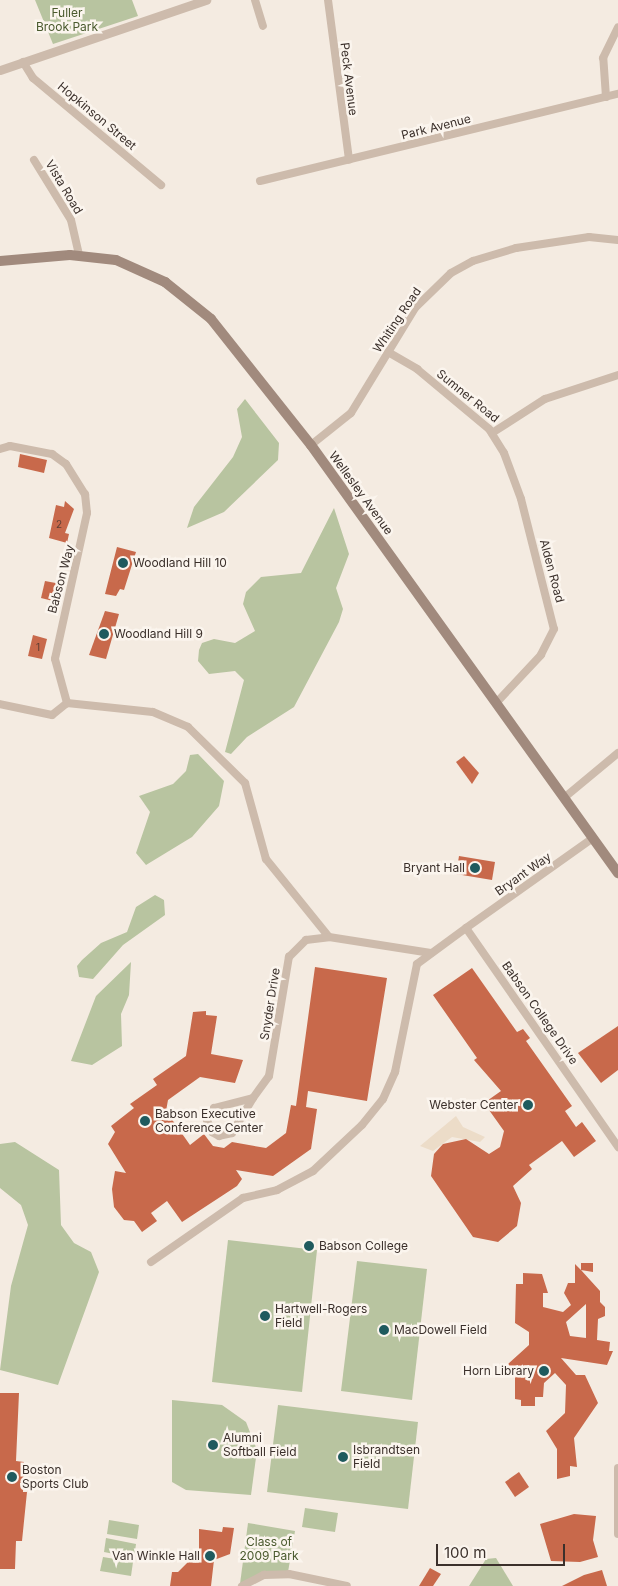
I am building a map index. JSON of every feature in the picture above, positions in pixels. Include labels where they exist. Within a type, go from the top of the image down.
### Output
[{"type":"main road","name":"Wellesley Avenue","points":[[0,261],[79,255],[134,266],[184,295],[220,329],[311,445],[618,873]]},
{"type":"street","points":[[0,70],[206,0]]},
{"type":"street","points":[[255,0],[263,26]]},
{"type":"street","name":"Peck Avenue","points":[[328,0],[349,160]]},
{"type":"street","points":[[606,97],[604,52],[618,27]]},
{"type":"street","name":"Hopkinson Street","points":[[23,62],[33,78],[161,185]]},
{"type":"street","name":"Park Avenue","points":[[260,181],[618,94]]},
{"type":"street","name":"Vista Road","points":[[34,160],[71,220],[79,255]]},
{"type":"street","name":"Whiting Road","points":[[311,445],[351,413],[388,352],[432,288],[473,261],[572,239],[618,240]]},
{"type":"street","name":"Sumner Road","points":[[388,352],[417,369],[492,433],[552,396],[618,375]]},
{"type":"street","name":"Alden Road","points":[[492,433],[521,499],[554,629],[536,661],[497,702]]},
{"type":"street","name":"Babson Way","points":[[0,449],[52,454],[66,464],[85,494],[84,535],[66,597],[55,660],[67,703]]},
{"type":"street","points":[[0,704],[52,715],[67,703],[161,714],[195,733],[245,783],[266,859],[329,937]]},
{"type":"street","points":[[565,797],[605,768],[618,753]]},
{"type":"street","points":[[605,768],[618,764]]},
{"type":"street","name":"Bryant Way","points":[[466,928],[593,838]]},
{"type":"street","points":[[151,1262],[243,1198],[277,1190],[313,1172],[371,1116],[395,1072],[412,976],[421,960],[466,928]]},
{"type":"street","name":"Babson College Drive","points":[[466,928],[618,1147]]},
{"type":"street","name":"Snyder Drive","points":[[253,1098],[214,1108],[207,1120],[212,1132],[219,1136],[232,1133],[269,1076],[289,958],[306,940],[329,937],[431,953]]},
{"type":"street","points":[[618,1468],[618,1534]]},
{"type":"street","points":[[242,1586],[264,1574],[289,1574],[347,1586]]},
{"type":"green space","name":"Fuller Brook Park","points":[[35,0],[132,0],[138,16],[53,44]]},
{"type":"green space","points":[[245,399],[279,443],[278,460],[224,512],[187,528],[194,507],[233,457],[242,437],[237,409]]},
{"type":"green space","points":[[334,508],[349,554],[336,588],[343,609],[339,622],[294,707],[247,737],[231,754],[225,752],[244,680],[235,671],[209,674],[198,661],[202,643],[214,639],[235,643],[255,631],[243,604],[246,592],[261,577],[301,573]]},
{"type":"green space","points":[[198,754],[224,781],[219,806],[192,837],[146,865],[136,853],[150,812],[139,796],[173,784],[186,771],[190,755]]},
{"type":"green space","points":[[155,895],[164,900],[165,915],[123,945],[93,979],[79,977],[77,966],[82,960],[101,943],[127,932],[136,907]]},
{"type":"green space","points":[[131,962],[129,995],[121,1014],[122,1046],[92,1065],[71,1061],[96,996]]},
{"type":"green space","points":[[15,1142],[59,1170],[61,1225],[74,1243],[91,1252],[99,1272],[58,1385],[0,1370],[11,1286],[28,1225],[21,1205],[0,1188],[0,1144]]},
{"type":"green space","name":"Hartwell-Rogers Field","points":[[228,1240],[317,1250],[302,1392],[212,1382]]},
{"type":"green space","name":"MacDowell Field","points":[[357,1261],[427,1269],[412,1400],[341,1391]]},
{"type":"green space","name":"Alumni Softball Field","points":[[172,1400],[222,1405],[246,1422],[257,1450],[251,1495],[186,1490],[172,1482]]},
{"type":"green space","name":"Isbrandtsen Field","points":[[278,1405],[418,1422],[408,1509],[267,1492]]},
{"type":"green space","points":[[305,1508],[338,1513],[335,1532],[302,1527]]},
{"type":"green space","points":[[109,1520],[139,1525],[137,1539],[107,1534]]},
{"type":"green space","name":"Class of 2009 Park","points":[[248,1523],[295,1531],[288,1572],[240,1584]]},
{"type":"green space","points":[[106,1538],[136,1544],[134,1558],[104,1552]]},
{"type":"green space","points":[[103,1557],[133,1562],[131,1576],[100,1571]]},
{"type":"green space","points":[[496,1558],[513,1586],[469,1586],[486,1559]]},
{"type":"shaded area","points":[[456,1116],[463,1127],[485,1137],[480,1142],[452,1137],[433,1151],[420,1146]]},
{"type":"building","points":[[20,454],[47,460],[44,473],[18,467]]},
{"type":"building","points":[[65,501],[74,509],[65,533],[69,534],[67,543],[49,538],[56,505],[64,507]]},
{"type":"building","name":"Woodland Hill 10","points":[[117,547],[136,552],[124,590],[120,589],[116,596],[105,594]]},
{"type":"building","points":[[45,581],[61,584],[57,602],[41,598]]},
{"type":"building","name":"Woodland Hill 9","points":[[105,611],[119,614],[106,659],[89,655]]},
{"type":"building","points":[[33,635],[47,639],[42,659],[28,656]]},
{"type":"building","points":[[464,756],[479,773],[472,784],[456,762]]},
{"type":"building","name":"Bryant Hall","points":[[459,856],[495,862],[492,880],[456,874]]},
{"type":"building","name":"Babson Executive Conference Center","points":[[315,967],[387,978],[367,1101],[308,1091],[306,1107],[317,1109],[311,1149],[273,1176],[236,1170],[242,1179],[237,1186],[182,1222],[167,1201],[151,1213],[157,1221],[142,1232],[134,1221],[124,1220],[114,1207],[112,1189],[115,1171],[126,1173],[108,1144],[115,1132],[111,1126],[134,1108],[130,1104],[157,1085],[153,1079],[186,1056],[193,1012],[206,1011],[206,1015],[217,1016],[211,1054],[243,1060],[235,1083],[200,1077],[168,1100],[166,1111],[190,1145],[204,1134],[213,1146],[224,1148],[232,1142],[266,1148],[286,1133],[291,1105],[296,1106]]},
{"type":"building","name":"Webster Center","points":[[472,968],[517,1032],[523,1029],[530,1038],[526,1041],[572,1106],[565,1111],[576,1127],[582,1122],[596,1141],[574,1157],[562,1141],[529,1165],[532,1169],[513,1186],[521,1203],[517,1226],[498,1242],[473,1237],[431,1176],[434,1154],[443,1144],[466,1139],[489,1154],[500,1147],[504,1131],[484,1103],[501,1091],[474,1060],[477,1058],[433,995]]},
{"type":"building","points":[[618,1026],[618,1070],[601,1083],[578,1053]]},
{"type":"building","points":[[581,1263],[593,1263],[593,1272],[581,1270]]},
{"type":"building","name":"Horn Library","points":[[575,1264],[600,1291],[600,1302],[605,1307],[605,1316],[598,1319],[597,1340],[610,1342],[609,1351],[613,1351],[607,1365],[561,1358],[576,1375],[585,1375],[598,1403],[574,1438],[577,1467],[570,1466],[570,1476],[557,1479],[557,1449],[546,1431],[565,1413],[566,1385],[555,1373],[544,1383],[543,1397],[535,1397],[535,1406],[521,1406],[521,1400],[515,1399],[515,1371],[508,1364],[529,1345],[529,1332],[515,1323],[516,1284],[523,1284],[523,1273],[542,1274],[548,1293],[543,1293],[543,1307],[563,1312],[571,1305],[564,1293],[568,1283],[575,1283]],"holes":[[[586,1304],[586,1338],[570,1336],[566,1322]]]},
{"type":"building","name":"Boston Sports Club","points":[[0,1393],[19,1393],[16,1461],[24,1462],[23,1492],[27,1492],[22,1541],[16,1541],[15,1569],[0,1569]]},
{"type":"building","points":[[519,1472],[529,1487],[515,1497],[505,1482]]},
{"type":"building","points":[[574,1514],[596,1516],[593,1540],[598,1557],[580,1562],[551,1561],[540,1524]]},
{"type":"building","name":"Van Winkle Hall","points":[[223,1527],[234,1528],[230,1554],[214,1560],[211,1586],[170,1586],[172,1572],[178,1572],[190,1560],[199,1561],[199,1529],[222,1532]]},
{"type":"building","points":[[430,1568],[441,1574],[433,1586],[419,1586]]},
{"type":"building","points":[[602,1570],[607,1586],[562,1586],[584,1575]]},
{"type":"place","name":"Woodland Hill 10","points":[[123,563]]},
{"type":"place","name":"Woodland Hill 9","points":[[104,634]]},
{"type":"place","name":"Bryant Hall","points":[[475,868]]},
{"type":"place","name":"Webster Center","points":[[528,1105]]},
{"type":"place","name":"Babson Executive Conference Center","points":[[145,1121]]},
{"type":"place","name":"Babson College","points":[[309,1246]]},
{"type":"place","name":"Hartwell-Rogers Field","points":[[265,1316]]},
{"type":"place","name":"MacDowell Field","points":[[384,1330]]},
{"type":"place","name":"Horn Library","points":[[544,1371]]},
{"type":"place","name":"Alumni Softball Field","points":[[213,1445]]},
{"type":"place","name":"Isbrandtsen Field","points":[[343,1457]]},
{"type":"place","name":"Boston Sports Club","points":[[12,1477]]},
{"type":"place","name":"Van Winkle Hall","points":[[210,1556]]}]
